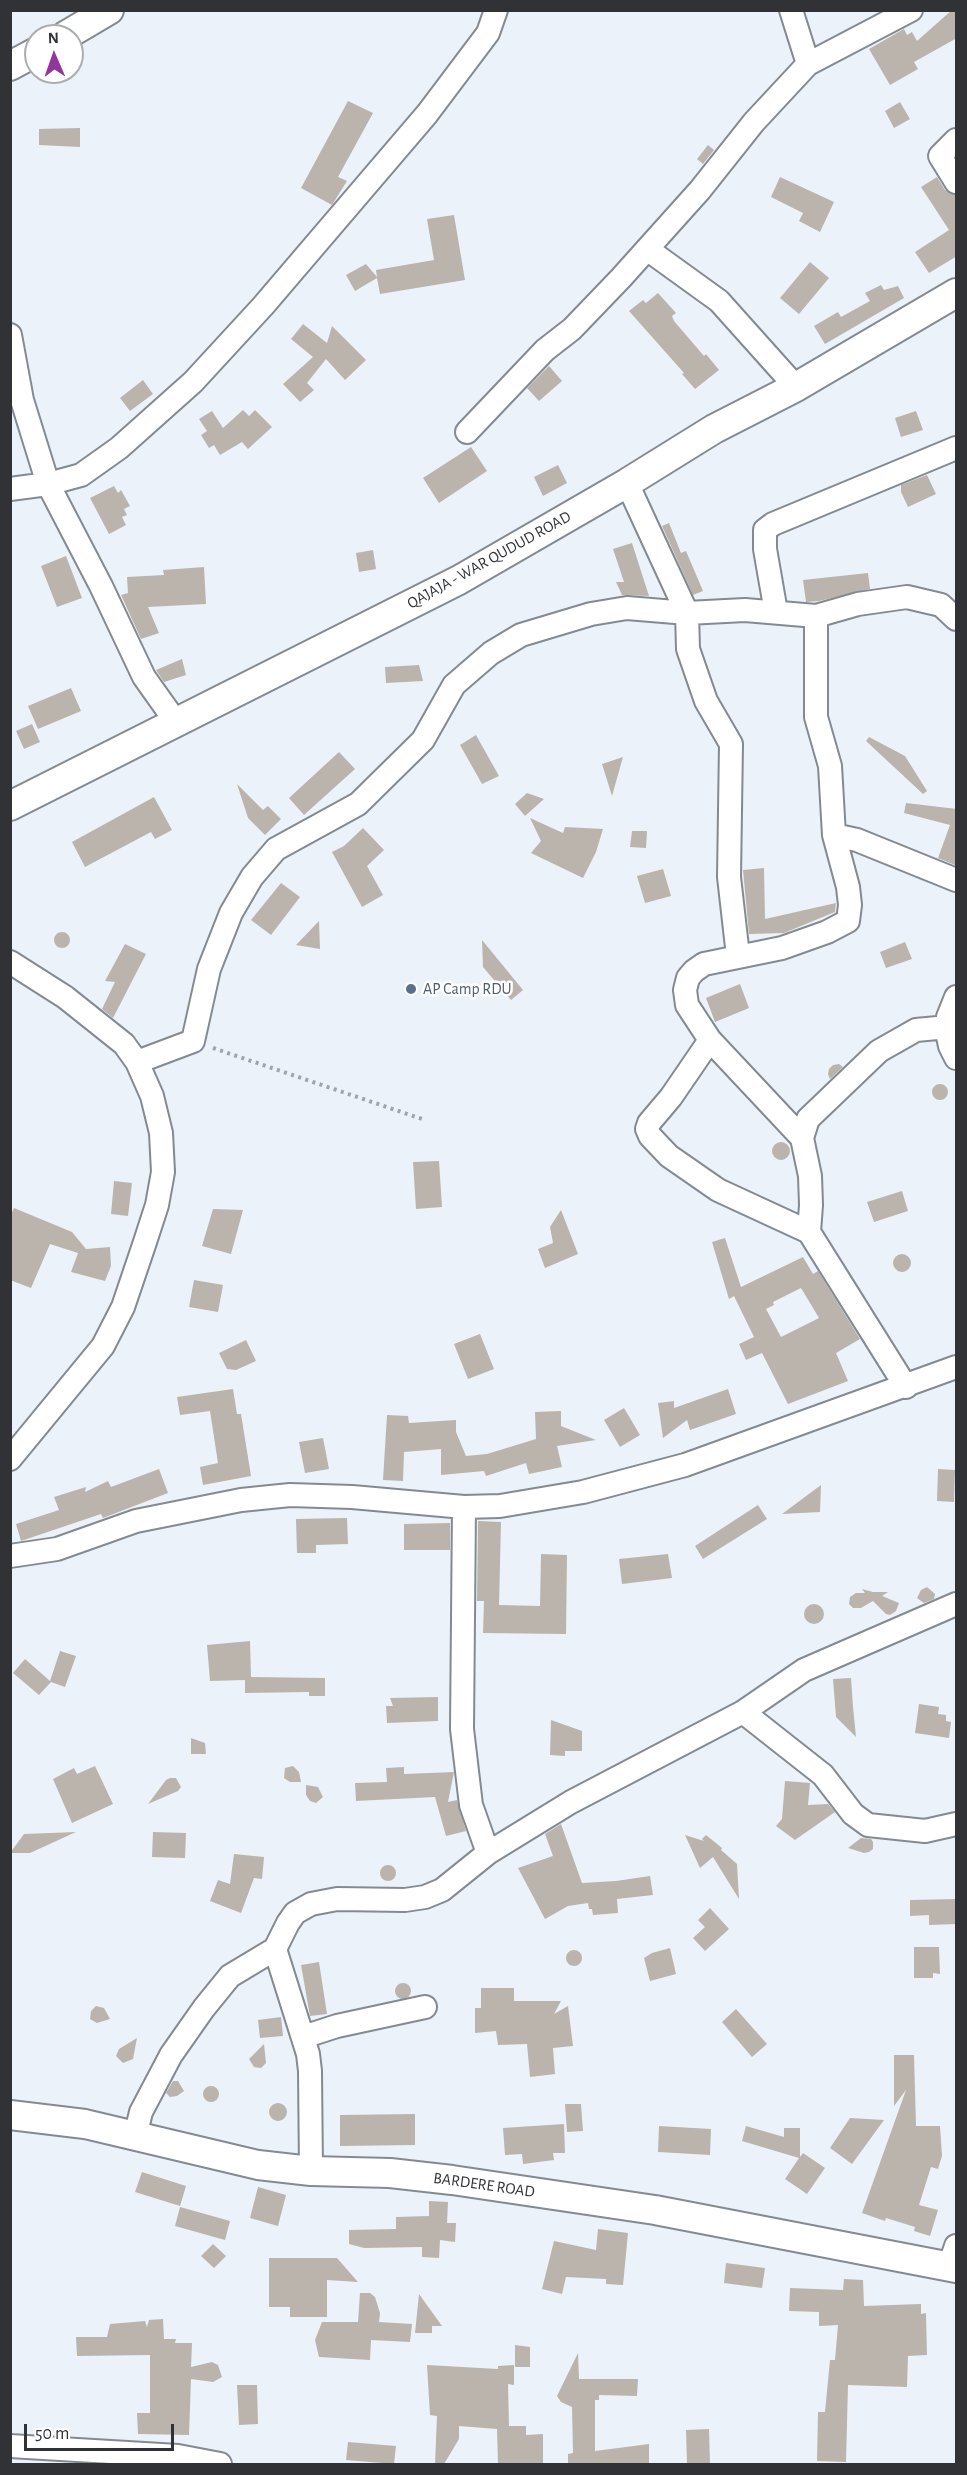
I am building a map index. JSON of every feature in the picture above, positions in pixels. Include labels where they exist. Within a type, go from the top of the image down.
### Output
[{"type":"street","points":[[84,25],[108,10]]},
{"type":"street","points":[[10,489],[48,484],[81,475],[119,448],[193,382],[270,297],[427,114],[488,33],[496,10]]},
{"type":"street","points":[[791,10],[808,64]]},
{"type":"street","points":[[467,432],[545,350],[572,329],[647,249],[700,190],[754,122],[808,64],[911,10]]},
{"type":"street","points":[[10,66],[24,58]]},
{"type":"street","points":[[957,140],[940,156],[957,182]]},
{"type":"street","points":[[647,249],[719,301],[796,387]]},
{"type":"street","name":"QAJAJA - WAR QUDUD ROAD","points":[[10,806],[459,580],[627,483],[714,429],[796,387],[957,293]]},
{"type":"street","points":[[10,335],[22,400],[48,484],[101,586],[144,677],[176,722]]},
{"type":"street","points":[[776,612],[765,549],[765,530],[773,524],[957,448]]},
{"type":"street","points":[[627,483],[687,613],[688,649],[706,701],[731,744],[729,877],[738,956]]},
{"type":"street","points":[[137,1062],[193,1041],[209,969],[231,913],[252,877],[276,849],[358,804],[423,740],[454,685],[491,653],[521,635],[591,614],[627,608],[687,613],[745,610],[816,616],[858,604],[907,597],[941,605],[957,619]]},
{"type":"street","points":[[802,1138],[710,1040],[687,1005],[685,990],[688,978],[704,964],[782,948],[828,932],[848,921],[850,905],[848,887],[834,835],[830,766],[816,717],[816,616]]},
{"type":"street","points":[[834,835],[857,840],[957,880]]},
{"type":"street","points":[[10,962],[65,997],[124,1044],[137,1062],[154,1106],[161,1133],[163,1172],[157,1205],[123,1307],[103,1346],[78,1379],[34,1427],[10,1459]]},
{"type":"street","points":[[957,997],[948,1017],[947,1032],[950,1046],[957,1058]]},
{"type":"street","points":[[809,1232],[810,1176],[802,1138],[808,1119],[879,1051],[916,1030],[948,1027]]},
{"type":"street","points":[[710,1040],[671,1097],[649,1123],[647,1130],[650,1136],[669,1156],[718,1190],[809,1232],[906,1387]]},
{"type":"street","points":[[10,1556],[57,1548],[136,1521],[241,1500],[290,1495],[352,1497],[464,1507],[500,1506],[539,1500],[634,1479],[685,1464],[957,1367]]},
{"type":"street","points":[[464,1507],[462,1729],[471,1805],[488,1853]]},
{"type":"street","points":[[135,2138],[141,2112],[171,2055],[204,2008],[231,1976],[275,1949],[288,1923],[296,1913],[312,1904],[337,1899],[405,1900],[425,1897],[442,1890],[488,1853],[570,1802],[743,1712],[804,1670],[957,1604]]},
{"type":"street","points":[[743,1712],[823,1775],[853,1814],[868,1825],[925,1831],[957,1824]]},
{"type":"street","points":[[275,1949],[303,2037],[310,2071],[312,2172]]},
{"type":"street","points":[[303,2037],[337,2026],[425,2007]]},
{"type":"street","name":"BARDERE ROAD","points":[[10,2115],[85,2124],[135,2138],[258,2165],[312,2172],[401,2174],[610,2203],[813,2239],[954,2260]]},
{"type":"street","points":[[10,2446],[178,2456],[220,2464]]},
{"type":"path","points":[[193,1041],[422,1119]]},
{"type":"building","points":[[952,10],[957,10],[957,38],[914,62],[918,69],[890,85],[869,49],[904,29],[907,35],[912,32],[917,41]]},
{"type":"building","points":[[348,101],[373,113],[338,177],[347,181],[332,205],[301,188]]},
{"type":"building","points":[[900,102],[910,119],[894,128],[885,111]]},
{"type":"building","points":[[80,128],[80,147],[39,145],[39,129]]},
{"type":"building","points":[[708,145],[714,150],[703,164],[697,159]]},
{"type":"building","points":[[780,177],[834,202],[820,232],[799,221],[803,213],[771,197]]},
{"type":"building","points":[[937,177],[945,190],[957,195],[957,256],[929,273],[915,252],[949,230],[921,187]]},
{"type":"building","points":[[454,215],[465,280],[380,294],[377,278],[355,291],[346,275],[366,264],[377,277],[376,270],[434,260],[427,219]]},
{"type":"building","points":[[810,262],[829,278],[799,314],[780,298]]},
{"type":"building","points":[[881,285],[884,290],[898,286],[904,298],[825,344],[814,326],[838,312],[841,317],[870,301],[865,293]]},
{"type":"building","points":[[658,293],[676,313],[672,316],[674,321],[719,370],[695,389],[682,374],[684,373],[629,311],[643,300],[646,303]]},
{"type":"building","points":[[303,324],[327,343],[332,326],[366,360],[345,380],[326,359],[307,383],[314,390],[300,402],[283,384],[313,357],[291,339]]},
{"type":"building","points":[[549,366],[562,381],[539,401],[527,388]]},
{"type":"building","points":[[143,380],[153,394],[130,411],[120,398]]},
{"type":"building","points":[[243,410],[249,416],[255,410],[272,427],[248,449],[242,442],[220,455],[214,445],[209,448],[201,435],[207,431],[199,419],[212,411],[223,428]]},
{"type":"building","points":[[916,411],[923,430],[901,437],[895,418]]},
{"type":"building","points":[[471,447],[487,471],[439,503],[423,478]]},
{"type":"building","points":[[558,465],[567,483],[543,496],[534,477]]},
{"type":"building","points":[[927,475],[936,494],[908,507],[901,492],[901,485]]},
{"type":"building","points":[[114,486],[118,493],[121,490],[130,506],[124,509],[127,515],[122,517],[126,525],[109,534],[90,498]]},
{"type":"building","points":[[669,523],[681,553],[686,551],[703,591],[693,595],[662,526]]},
{"type":"building","points":[[632,543],[649,596],[622,595],[616,582],[624,582],[613,549]]},
{"type":"building","points":[[373,550],[376,569],[359,572],[356,553]]},
{"type":"building","points":[[66,556],[82,598],[57,607],[41,566]]},
{"type":"building","points":[[204,567],[206,604],[148,607],[159,633],[141,639],[121,595],[128,593],[127,577],[164,575],[163,570]]},
{"type":"building","points":[[868,573],[870,589],[806,602],[803,580]]},
{"type":"building","points":[[182,659],[186,675],[164,682],[156,670]]},
{"type":"building","points":[[419,665],[423,681],[386,683],[385,667]]},
{"type":"building","points":[[71,688],[81,711],[38,729],[28,706]]},
{"type":"building","points":[[32,724],[40,742],[24,749],[16,731]]},
{"type":"building","points":[[476,735],[499,776],[482,784],[460,745]]},
{"type":"building","points":[[869,737],[905,756],[927,791],[923,794],[866,741]]},
{"type":"building","points":[[339,752],[355,769],[304,815],[289,798]]},
{"type":"building","points":[[623,757],[612,796],[602,764]]},
{"type":"building","points":[[237,784],[263,810],[268,806],[281,819],[265,835],[248,818]]},
{"type":"building","points":[[527,793],[544,799],[525,816],[515,804]]},
{"type":"building","points":[[154,797],[172,830],[155,839],[151,832],[85,867],[72,842]]},
{"type":"building","points":[[906,803],[957,809],[955,865],[938,858],[950,825],[904,813]]},
{"type":"building","points":[[530,818],[563,833],[565,827],[603,829],[596,852],[583,878],[531,853],[541,841]]},
{"type":"building","points":[[363,828],[384,850],[367,866],[383,895],[362,907],[332,852],[344,846]]},
{"type":"building","points":[[632,831],[647,831],[646,848],[630,847]]},
{"type":"building","points":[[764,868],[765,919],[836,903],[835,912],[784,933],[749,934],[743,870]]},
{"type":"building","points":[[663,869],[671,896],[645,903],[637,876]]},
{"type":"building","points":[[281,883],[300,897],[271,935],[251,920]]},
{"type":"building","points":[[319,921],[320,949],[296,945]]},
{"type":"building","points":[[62,932],[68,934],[70,940],[68,946],[62,948],[56,946],[54,940],[56,934]]},
{"type":"building","points":[[482,940],[523,990],[511,1000],[483,967]]},
{"type":"building","points":[[905,942],[912,959],[886,968],[880,952]]},
{"type":"building","points":[[125,944],[146,954],[113,1018],[102,1009],[115,982],[105,981]]},
{"type":"building","points":[[740,984],[749,1008],[715,1022],[706,998]]},
{"type":"building","points":[[839,1064],[843,1067],[830,1079],[829,1069]]},
{"type":"building","points":[[937,1084],[943,1084],[948,1092],[946,1098],[937,1100],[932,1095],[932,1089]]},
{"type":"building","points":[[781,1142],[787,1145],[790,1151],[787,1157],[781,1160],[775,1157],[772,1151],[775,1145]]},
{"type":"building","points":[[439,1161],[442,1207],[416,1209],[413,1162]]},
{"type":"building","points":[[114,1181],[132,1183],[128,1216],[111,1214]]},
{"type":"building","points":[[902,1191],[908,1211],[874,1222],[867,1202]]},
{"type":"building","points":[[14,1208],[72,1232],[86,1249],[110,1247],[111,1266],[105,1281],[71,1272],[78,1253],[50,1244],[31,1288],[10,1280],[10,1217]]},
{"type":"building","points":[[213,1209],[243,1210],[231,1254],[202,1246]]},
{"type":"building","points":[[561,1210],[578,1254],[545,1268],[538,1249],[553,1243],[550,1227]]},
{"type":"building","points":[[725,1238],[741,1287],[803,1257],[813,1274],[818,1271],[860,1339],[836,1353],[848,1381],[788,1404],[762,1353],[746,1360],[739,1344],[754,1337],[734,1296],[729,1299],[712,1242]],"holes":[[[801,1288],[819,1318],[781,1337],[766,1309],[774,1305],[773,1302]]]},
{"type":"building","points":[[902,1254],[908,1257],[911,1263],[908,1269],[902,1272],[896,1269],[893,1263],[896,1257]]},
{"type":"building","points":[[194,1280],[223,1285],[218,1312],[189,1307]]},
{"type":"building","points":[[480,1334],[494,1369],[468,1379],[454,1344]]},
{"type":"building","points":[[246,1340],[256,1361],[236,1370],[227,1369],[219,1353]]},
{"type":"building","points":[[233,1389],[237,1414],[241,1414],[251,1476],[203,1485],[200,1467],[218,1463],[210,1411],[180,1415],[177,1397]]},
{"type":"building","points":[[728,1389],[736,1414],[690,1430],[687,1420],[663,1438],[658,1403],[674,1401],[674,1408]]},
{"type":"building","points":[[624,1408],[640,1435],[620,1447],[604,1420]]},
{"type":"building","points":[[561,1411],[561,1426],[596,1440],[557,1446],[562,1467],[529,1474],[526,1463],[486,1476],[484,1471],[441,1475],[441,1449],[404,1452],[403,1481],[383,1480],[387,1415],[408,1416],[409,1423],[456,1420],[456,1432],[466,1456],[487,1454],[536,1439],[535,1412]]},
{"type":"building","points":[[323,1438],[329,1469],[305,1473],[299,1442]]},
{"type":"building","points":[[159,1469],[168,1493],[103,1518],[101,1514],[21,1541],[16,1524],[59,1510],[54,1497],[86,1487],[85,1492],[108,1481],[111,1487]]},
{"type":"building","points":[[938,1469],[955,1470],[954,1502],[937,1501]]},
{"type":"building","points":[[821,1485],[820,1512],[782,1514]]},
{"type":"building","points":[[758,1505],[767,1519],[703,1559],[695,1546]]},
{"type":"building","points":[[347,1518],[348,1544],[316,1545],[316,1553],[297,1553],[296,1519]]},
{"type":"building","points":[[478,1521],[501,1522],[499,1605],[540,1606],[541,1554],[567,1555],[566,1634],[483,1633],[484,1601],[477,1601]]},
{"type":"building","points":[[450,1523],[450,1550],[404,1550],[404,1524]]},
{"type":"building","points":[[668,1554],[672,1578],[622,1584],[619,1559]]},
{"type":"building","points":[[927,1587],[935,1594],[934,1599],[924,1603],[917,1598],[921,1590]]},
{"type":"building","points":[[862,1589],[888,1592],[882,1596],[899,1603],[896,1611],[890,1615],[886,1614],[873,1601],[861,1608],[853,1608],[849,1604],[850,1597],[856,1593],[865,1593]]},
{"type":"building","points":[[814,1604],[821,1607],[824,1614],[821,1621],[814,1624],[807,1621],[804,1614],[807,1607]]},
{"type":"building","points":[[250,1641],[251,1677],[325,1678],[325,1696],[309,1696],[309,1692],[245,1693],[245,1680],[210,1681],[207,1645]]},
{"type":"building","points":[[60,1651],[76,1656],[65,1687],[51,1682],[39,1695],[13,1673],[25,1659],[50,1681]]},
{"type":"building","points":[[851,1678],[856,1737],[836,1717],[833,1679]]},
{"type":"building","points":[[438,1697],[438,1721],[387,1723],[386,1706],[393,1706],[390,1698]]},
{"type":"building","points":[[919,1704],[939,1707],[938,1714],[946,1715],[946,1721],[951,1722],[949,1738],[915,1733]]},
{"type":"building","points":[[551,1720],[582,1731],[582,1751],[565,1751],[565,1756],[550,1755]]},
{"type":"building","points":[[191,1738],[205,1743],[206,1754],[191,1754]]},
{"type":"building","points":[[95,1766],[113,1804],[72,1823],[53,1779],[74,1768],[77,1774]]},
{"type":"building","points":[[293,1766],[299,1772],[301,1782],[290,1782],[284,1778],[285,1768]]},
{"type":"building","points":[[404,1767],[404,1774],[454,1772],[448,1802],[457,1800],[466,1831],[446,1836],[435,1797],[356,1801],[355,1783],[387,1782],[386,1768]]},
{"type":"building","points":[[176,1778],[181,1787],[178,1791],[148,1804],[166,1780]]},
{"type":"building","points":[[785,1781],[810,1783],[808,1805],[828,1804],[835,1812],[795,1840],[776,1826],[782,1819]]},
{"type":"building","points":[[306,1785],[318,1787],[323,1797],[316,1803],[310,1801],[306,1795]]},
{"type":"building","points":[[561,1824],[582,1883],[650,1876],[653,1895],[617,1899],[618,1913],[593,1915],[588,1903],[568,1906],[545,1919],[518,1868],[553,1856],[545,1834]]},
{"type":"building","points":[[76,1832],[30,1853],[10,1853],[24,1834]]},
{"type":"building","points":[[153,1832],[186,1833],[185,1858],[152,1857]]},
{"type":"building","points":[[685,1835],[704,1841],[702,1839],[706,1835],[737,1864],[739,1899],[713,1857],[700,1868]]},
{"type":"building","points":[[861,1838],[871,1839],[873,1849],[864,1853],[848,1848]]},
{"type":"building","points":[[234,1854],[264,1857],[262,1879],[254,1878],[241,1913],[210,1901],[218,1880],[230,1884]]},
{"type":"building","points":[[385,1865],[391,1865],[396,1873],[394,1879],[385,1881],[380,1876],[380,1870]]},
{"type":"building","points":[[957,1899],[957,1924],[929,1925],[929,1915],[910,1916],[910,1900]]},
{"type":"building","points":[[710,1908],[729,1929],[705,1951],[693,1938],[705,1927],[698,1920]]},
{"type":"building","points":[[914,1947],[939,1947],[940,1974],[933,1973],[933,1978],[914,1978]]},
{"type":"building","points":[[670,1948],[676,1974],[650,1981],[644,1958]]},
{"type":"building","points":[[571,1950],[577,1950],[582,1958],[580,1964],[571,1966],[566,1961],[566,1955]]},
{"type":"building","points":[[319,1962],[327,2014],[310,2016],[301,1965]]},
{"type":"building","points":[[403,1983],[409,1985],[411,1991],[409,1997],[403,1999],[397,1997],[395,1991],[397,1985]]},
{"type":"building","points":[[481,1988],[514,1988],[514,2001],[561,2001],[554,2014],[568,2006],[573,2046],[553,2048],[555,2074],[530,2077],[527,2044],[498,2045],[496,2031],[475,2033],[475,2008],[481,2008]]},
{"type":"building","points":[[96,2006],[104,2008],[110,2019],[97,2023],[90,2019],[91,2011]]},
{"type":"building","points":[[736,2009],[767,2044],[752,2057],[722,2022]]},
{"type":"building","points":[[281,2017],[283,2036],[260,2038],[258,2020]]},
{"type":"building","points":[[137,2038],[133,2059],[123,2063],[116,2056],[119,2049]]},
{"type":"building","points":[[264,2044],[266,2063],[261,2068],[254,2067],[249,2059]]},
{"type":"building","points":[[894,2055],[914,2055],[916,2126],[940,2126],[942,2156],[938,2169],[931,2167],[919,2205],[938,2210],[930,2236],[914,2231],[915,2227],[886,2218],[885,2221],[862,2213],[906,2090],[894,2106]]},
{"type":"building","points":[[173,2081],[178,2081],[184,2091],[177,2096],[170,2097],[166,2093]]},
{"type":"building","points":[[208,2086],[214,2086],[219,2094],[217,2100],[208,2102],[203,2097],[203,2091]]},
{"type":"building","points":[[278,2103],[284,2106],[287,2112],[284,2118],[278,2121],[272,2118],[269,2112],[272,2106]]},
{"type":"building","points":[[565,2104],[581,2104],[583,2131],[567,2132]]},
{"type":"building","points":[[415,2114],[415,2145],[340,2146],[340,2115]]},
{"type":"building","points":[[850,2118],[884,2120],[852,2164],[830,2148]]},
{"type":"building","points":[[564,2124],[565,2153],[553,2153],[554,2160],[523,2164],[522,2154],[505,2155],[503,2128]]},
{"type":"building","points":[[659,2126],[711,2129],[710,2155],[658,2152]]},
{"type":"building","points":[[746,2126],[784,2137],[784,2128],[800,2128],[800,2157],[803,2153],[825,2168],[807,2194],[785,2179],[799,2158],[742,2141]]},
{"type":"building","points":[[142,2172],[186,2186],[180,2206],[135,2192]]},
{"type":"building","points":[[258,2187],[286,2195],[278,2226],[250,2218]]},
{"type":"building","points":[[429,2201],[448,2202],[447,2223],[456,2223],[455,2242],[440,2240],[439,2258],[422,2257],[422,2247],[364,2248],[349,2244],[349,2230],[396,2229],[396,2217],[429,2216]]},
{"type":"building","points":[[180,2207],[230,2221],[225,2240],[175,2226]]},
{"type":"building","points":[[598,2229],[628,2233],[623,2285],[606,2284],[606,2279],[566,2277],[562,2294],[542,2289],[554,2241],[596,2250]]},
{"type":"building","points":[[213,2244],[226,2256],[214,2268],[201,2256]]},
{"type":"building","points":[[269,2258],[337,2258],[358,2282],[327,2280],[327,2317],[290,2317],[290,2307],[269,2307]]},
{"type":"building","points":[[726,2263],[765,2268],[762,2288],[724,2283]]},
{"type":"building","points":[[844,2279],[863,2280],[864,2306],[921,2304],[921,2314],[926,2313],[927,2355],[908,2356],[907,2387],[848,2385],[846,2462],[817,2461],[818,2412],[825,2412],[830,2360],[835,2360],[838,2325],[819,2326],[819,2312],[789,2311],[790,2288],[843,2290]]},
{"type":"building","points":[[360,2293],[370,2293],[375,2297],[380,2313],[379,2322],[412,2324],[410,2342],[371,2340],[370,2360],[319,2357],[315,2340],[322,2322],[358,2322]]},
{"type":"building","points":[[419,2294],[442,2326],[432,2326],[432,2333],[415,2333]]},
{"type":"building","points":[[163,2319],[164,2339],[176,2339],[175,2343],[192,2343],[191,2367],[212,2362],[218,2365],[222,2377],[213,2382],[191,2379],[189,2435],[138,2434],[137,2413],[150,2413],[150,2355],[77,2356],[76,2337],[107,2337],[110,2324],[145,2321],[147,2327],[149,2320]]},
{"type":"building","points":[[515,2345],[530,2347],[530,2367],[515,2367]]},
{"type":"building","points":[[578,2353],[579,2379],[638,2379],[637,2396],[599,2395],[599,2400],[595,2400],[595,2451],[649,2444],[649,2464],[568,2464],[568,2454],[573,2453],[572,2407],[561,2402],[557,2396]]},
{"type":"building","points":[[427,2365],[498,2369],[498,2366],[514,2365],[514,2385],[508,2384],[509,2426],[526,2426],[526,2435],[543,2434],[543,2464],[498,2464],[497,2429],[459,2426],[459,2439],[444,2464],[435,2464],[437,2416],[430,2415]]},
{"type":"building","points":[[237,2385],[257,2385],[258,2424],[239,2425]]},
{"type":"building","points":[[709,2429],[710,2464],[687,2464],[686,2430]]},
{"type":"building","points":[[348,2442],[396,2446],[394,2464],[346,2460]]},
{"type":"place","name":"AP Camp RDU","points":[[411,989]]}]
